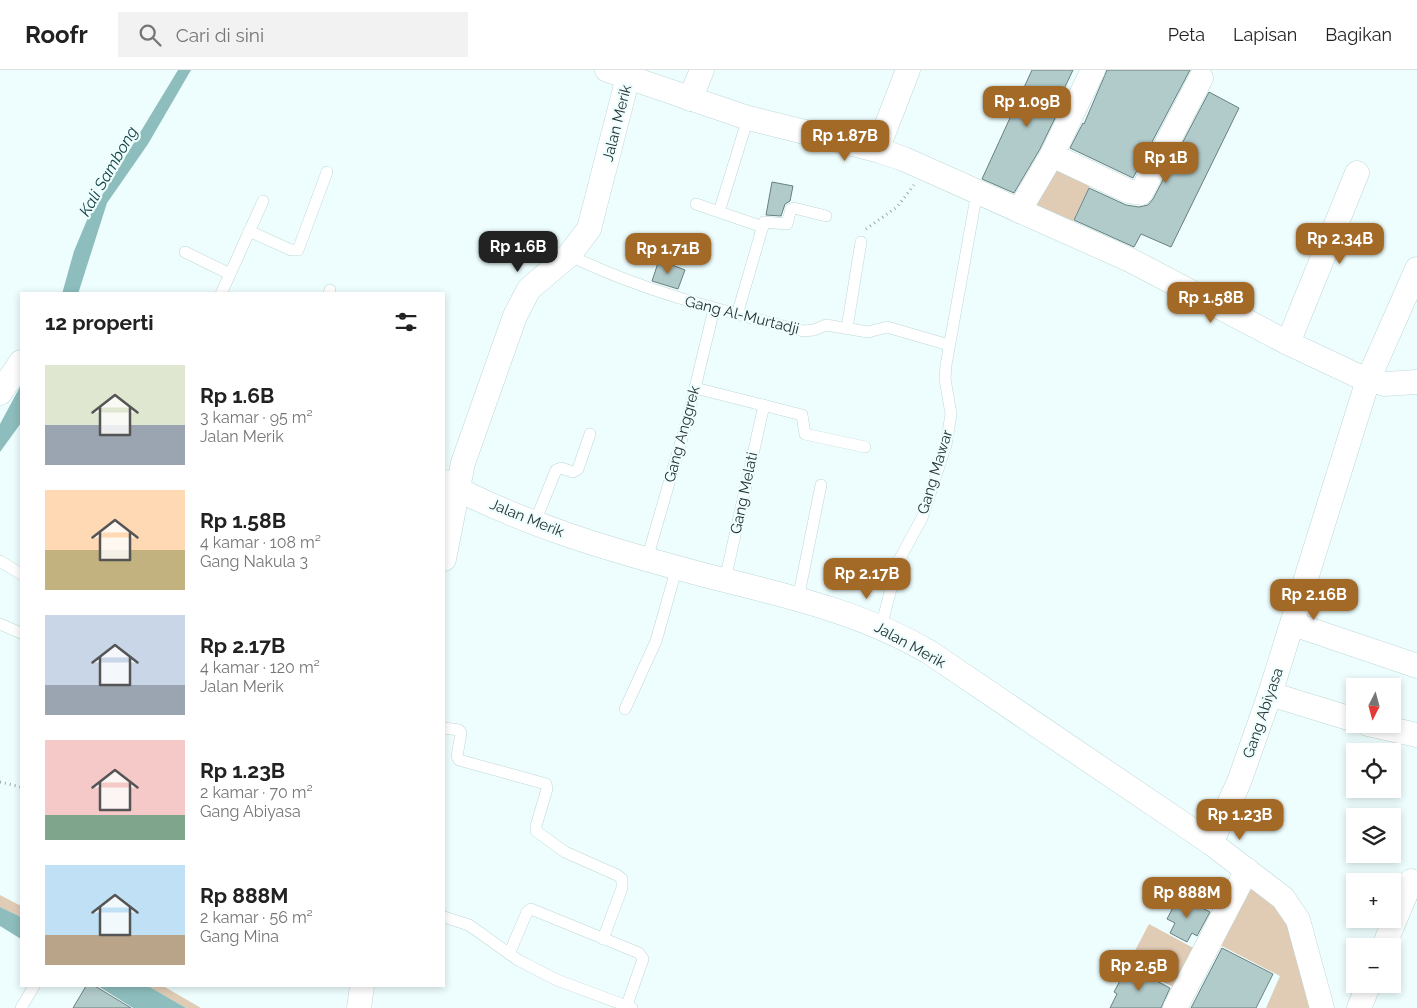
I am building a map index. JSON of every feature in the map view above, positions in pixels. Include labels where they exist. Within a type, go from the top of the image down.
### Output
[{"type":"street","points":[[690,99],[702,70]]},
{"type":"street","points":[[877,150],[908,70]]},
{"type":"street","points":[[1019,211],[1052,155],[1093,70]]},
{"type":"street","points":[[617,74],[748,118],[877,150],[925,168],[1138,264],[1288,343],[1368,380],[1393,385],[1417,382]]},
{"type":"street","name":"Jalan Merik","points":[[445,548],[451,485],[468,450],[520,304],[536,281],[569,255],[584,238],[593,218],[617,74]]},
{"type":"street","points":[[1052,155],[1133,193],[1141,193],[1201,78]]},
{"type":"street","points":[[1288,343],[1357,173]]},
{"type":"street","name":"Gang Abiyasa","points":[[1211,844],[1239,782],[1270,694],[1368,380],[1417,270]]},
{"type":"street","points":[[0,393],[20,363]]},
{"type":"street","name":"Jalan Merik","points":[[451,485],[535,522],[585,541],[798,599],[881,627],[929,652],[1211,844]]},
{"type":"street","points":[[1293,624],[1417,666]]},
{"type":"street","points":[[1270,694],[1346,717]]},
{"type":"street","points":[[1401,731],[1417,735]]},
{"type":"street","points":[[1211,844],[1283,898],[1294,912],[1301,929],[1322,1008]]},
{"type":"street","points":[[1175,1008],[1247,870]]},
{"type":"street","points":[[1387,938],[1411,881]]},
{"type":"street","points":[[359,1008],[362,987]]},
{"type":"street","points":[[1359,1008],[1365,993]]},
{"type":"lane","points":[[719,212],[748,118]]},
{"type":"lane","points":[[249,231],[291,250],[298,250],[328,172]]},
{"type":"lane","name":"Gang Mawar","points":[[881,627],[896,567],[922,518],[946,445],[951,414],[945,379],[949,346],[977,192]]},
{"type":"lane","points":[[222,292],[263,200]]},
{"type":"lane","points":[[696,204],[763,227]]},
{"type":"lane","points":[[738,315],[766,221],[787,224],[794,208],[826,216]]},
{"type":"lane","points":[[847,328],[862,242]]},
{"type":"lane","points":[[186,252],[230,274]]},
{"type":"lane","name":"Gang Al-Murtadji","points":[[569,255],[624,280],[714,309],[803,331],[810,332],[826,324],[868,332],[887,327],[949,346]]},
{"type":"lane","name":"Gang Anggrek","points":[[647,559],[695,388],[714,309]]},
{"type":"lane","points":[[695,388],[802,415],[804,433],[807,435],[866,447]]},
{"type":"lane","name":"Gang Melati","points":[[725,580],[764,406]]},
{"type":"lane","points":[[535,522],[556,470],[561,468],[573,472],[578,469],[590,434]]},
{"type":"lane","points":[[798,599],[821,485]]},
{"type":"lane","points":[[0,561],[20,573]]},
{"type":"lane","points":[[625,709],[656,640],[677,567]]},
{"type":"lane","points":[[0,624],[20,633]]},
{"type":"lane","points":[[445,728],[458,730],[461,733],[457,756],[459,760],[546,784],[547,789],[536,826],[537,832],[565,852],[617,874],[622,879],[622,888],[604,939]]},
{"type":"lane","points":[[445,917],[469,925],[509,954],[573,987],[629,1006],[643,956],[529,910],[526,912],[509,954]]},
{"type":"lane","points":[[21,1008],[33,987]]},
{"type":"path","points":[[862,242],[866,228],[897,207],[925,168]]},
{"type":"path","points":[[0,782],[20,787]]},
{"type":"shaded area","points":[[1053,167],[1090,185],[1071,225],[1033,208]]},
{"type":"shaded area","points":[[1250,878],[1285,907],[1316,1008],[1266,1008],[1280,976],[1216,943]]},
{"type":"shaded area","points":[[0,895],[20,905],[20,917],[0,907]]},
{"type":"shaded area","points":[[1149,924],[1199,951],[1179,990],[1128,964]]},
{"type":"shaded area","points":[[150,987],[165,987],[201,1008],[186,1008]]},
{"type":"water","points":[[178,70],[191,70],[148,144],[107,203],[79,292],[63,292],[74,251],[87,220]]},
{"type":"water","points":[[20,387],[20,424],[0,452],[0,424]]},
{"type":"water","points":[[0,907],[20,917],[20,938],[0,926]]},
{"type":"water","points":[[100,987],[150,987],[186,1008],[133,1008]]},
{"type":"building","points":[[1032,70],[1073,70],[1054,110],[1058,112],[1040,149],[1014,193],[982,179]]},
{"type":"building","points":[[1107,70],[1190,70],[1133,178],[1070,148],[1084,124]]},
{"type":"building","points":[[1209,92],[1239,108],[1171,247],[1141,234],[1134,247],[1074,220],[1089,188],[1126,205],[1139,207],[1148,205],[1153,199]]},
{"type":"building","points":[[772,182],[793,186],[790,201],[785,204],[781,216],[766,215]]},
{"type":"building","points":[[659,260],[685,270],[678,289],[652,281]]},
{"type":"building","points":[[1179,896],[1210,912],[1197,936],[1192,933],[1187,942],[1170,933],[1175,923],[1167,919]]},
{"type":"building","points":[[1222,948],[1273,974],[1256,1008],[1191,1008]]},
{"type":"building","points":[[1128,966],[1170,988],[1161,1008],[1110,1008],[1117,994],[1114,992]]},
{"type":"building","points":[[85,987],[97,987],[131,1008],[73,1008]]},
{"type":"water label","name":"Kali Sambong","points":[[108,171]]}]
